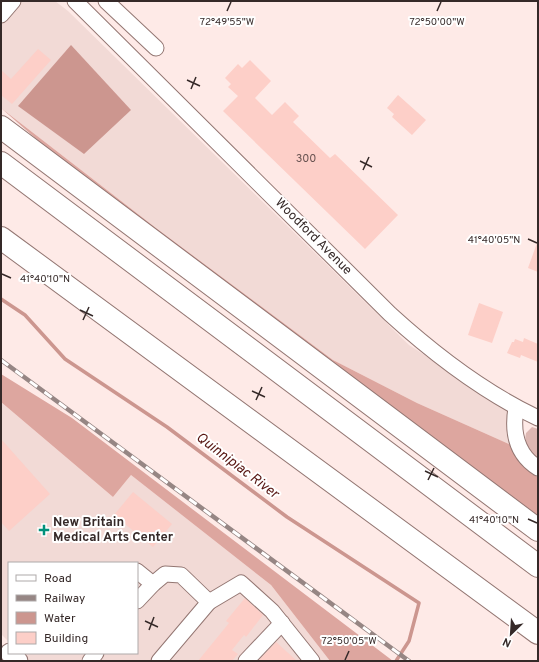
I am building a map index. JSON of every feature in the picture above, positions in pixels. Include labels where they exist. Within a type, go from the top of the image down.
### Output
[{"type":"highway","points":[[1,120],[44,160]]},
{"type":"highway","points":[[1,128],[538,530]]},
{"type":"highway","points":[[1,163],[538,566]]},
{"type":"highway","points":[[1,168],[31,185]]},
{"type":"highway","points":[[1,238],[538,633]]},
{"type":"highway","points":[[1,243],[29,258]]},
{"type":"street","points":[[1,15],[13,1]]},
{"type":"street","name":"Woodford Avenue","points":[[75,1],[420,342],[456,370],[487,390],[516,408],[538,418]]},
{"type":"street","points":[[106,1],[156,48]]},
{"type":"street","points":[[516,408],[514,422],[515,434],[519,446],[524,456],[538,468]]},
{"type":"street","points":[[138,572],[153,584]]},
{"type":"street","points":[[138,600],[165,574],[181,575],[209,602]]},
{"type":"street","points":[[159,661],[209,602],[241,583],[272,611],[312,661]]},
{"type":"street","points":[[246,661],[282,623]]},
{"type":"shaded area","points":[[1,1],[55,1],[68,11],[409,345],[511,410],[511,445],[417,403],[333,360],[156,228],[1,108]]},
{"type":"shaded area","points":[[1,108],[156,228],[333,360],[417,403],[511,445],[532,474],[538,477],[538,519],[75,173]]},
{"type":"shaded area","points":[[1,374],[72,418],[393,661],[330,661],[271,585],[131,475],[113,497],[1,402]]},
{"type":"shaded area","points":[[1,402],[113,497],[131,475],[271,585],[330,661],[29,661],[21,654],[138,654],[138,562],[8,562],[8,641],[1,634]]},
{"type":"shaded area","points":[[532,427],[538,429],[538,462],[530,452],[525,437],[526,433]]},
{"type":"water","points":[[71,45],[131,110],[84,154],[18,106]]},
{"type":"building","points":[[38,49],[51,60],[12,104],[1,95],[1,70],[11,79]]},
{"type":"building","points":[[250,60],[271,81],[255,98],[272,115],[285,102],[299,116],[293,122],[330,158],[335,154],[398,215],[365,249],[223,111],[238,96],[228,87],[231,84],[225,78],[238,64],[242,68]]},
{"type":"building","points":[[398,95],[426,120],[412,135],[392,117],[394,114],[387,108]]},
{"type":"building","points":[[538,243],[538,272],[528,268]]},
{"type":"building","points":[[479,303],[503,312],[492,343],[468,335]]},
{"type":"building","points":[[524,338],[538,344],[538,362],[521,355],[520,358],[507,353],[515,339],[523,342]]},
{"type":"building","points":[[1,439],[50,494],[9,531],[1,522]]},
{"type":"building","points":[[133,492],[172,524],[153,547],[114,515]]},
{"type":"building","points":[[245,598],[263,615],[246,637],[244,635],[232,650],[238,654],[232,661],[198,661],[229,623],[226,621]]},
{"type":"building","points":[[276,642],[297,661],[258,661]]},
{"type":"waterway","name":"Quinnipiac River","points":[[1,299],[25,315],[65,359],[167,427],[287,517],[419,603],[409,641],[396,661]]},
{"type":"railway","points":[[1,360],[409,661]]},
{"type":"place","name":"New Britain Medical Arts Center","points":[[44,530]]}]
